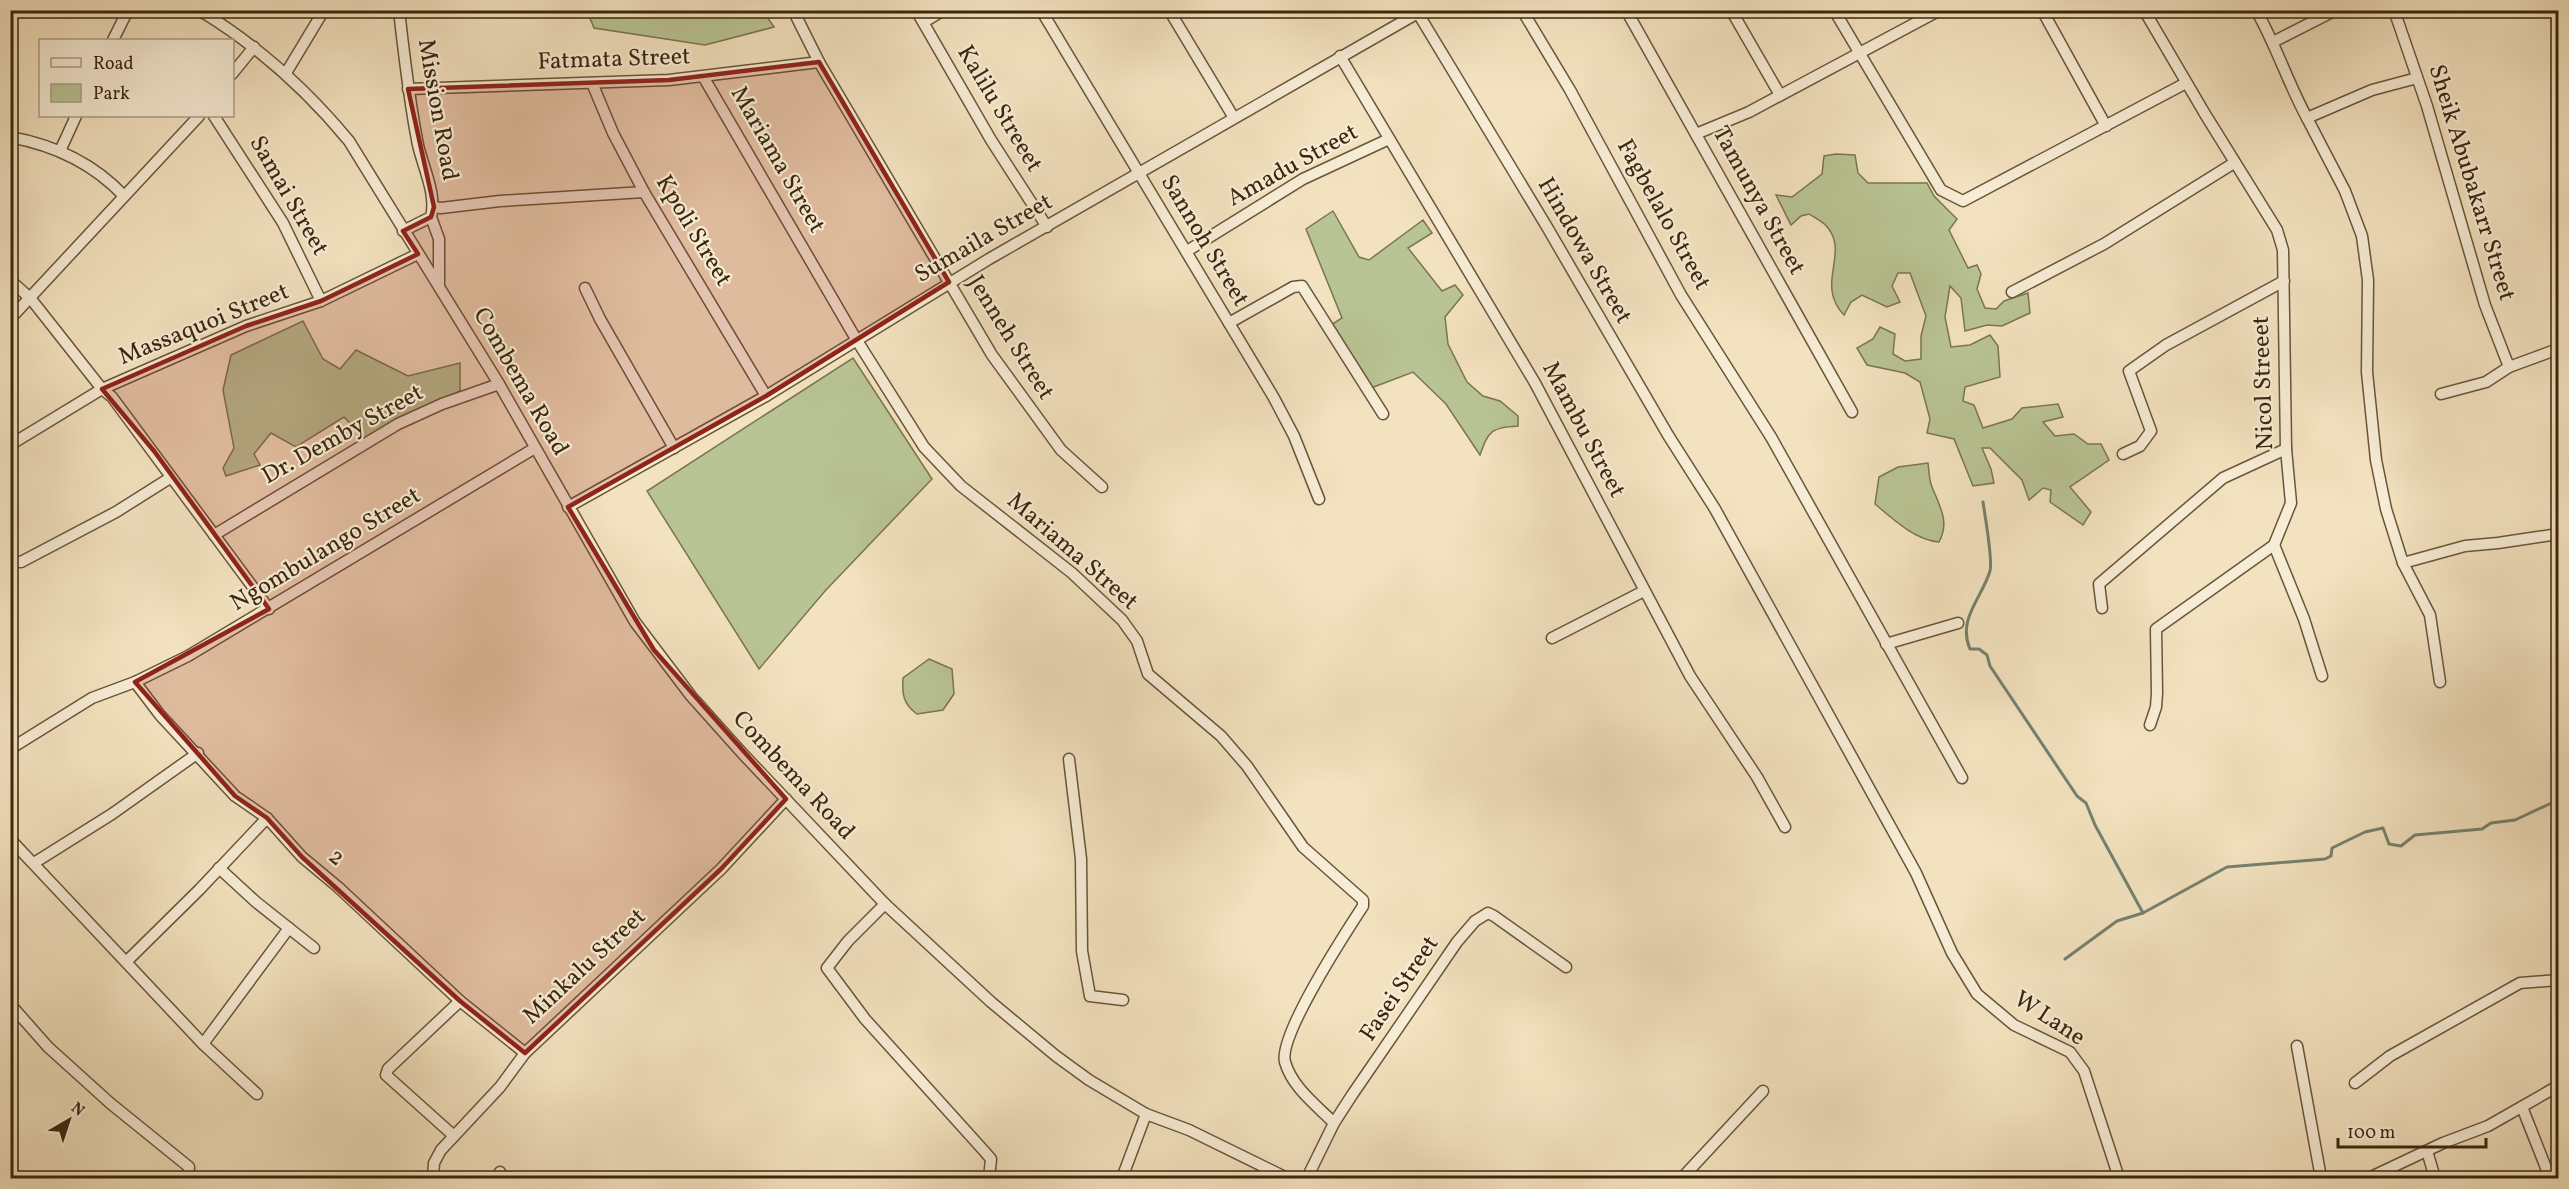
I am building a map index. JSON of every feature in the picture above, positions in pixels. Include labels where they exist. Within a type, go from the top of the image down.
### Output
[{"type":"street","points":[[114,39],[128,10]]},
{"type":"street","points":[[199,10],[254,47],[286,73],[321,107],[349,141],[403,231],[441,208],[500,201],[644,192]]},
{"type":"street","points":[[286,73],[324,10]]},
{"type":"street","name":"Mission Road","points":[[399,10],[408,89],[418,145],[440,239],[439,286]]},
{"type":"street","name":"Jenneh Street","points":[[793,10],[819,62],[992,355],[1030,411],[1061,450],[1102,487]]},
{"type":"street","name":"Kalilu Streeet","points":[[916,10],[991,140],[1047,227]]},
{"type":"street","points":[[924,22],[944,10]]},
{"type":"street","name":"Sannoh Street","points":[[1041,10],[1229,323],[1294,436],[1319,499]]},
{"type":"street","points":[[1169,10],[1234,118]]},
{"type":"street","name":"Fagbelalo Street","points":[[1522,10],[1570,90],[1673,280],[1771,437],[1962,778]]},
{"type":"street","name":"Tamunya Street","points":[[1626,10],[1852,412]]},
{"type":"street","points":[[1731,10],[1780,95]]},
{"type":"street","points":[[1834,10],[1941,190],[1956,200],[1963,201],[2186,83]]},
{"type":"street","points":[[1696,134],[1749,112],[1940,10]]},
{"type":"street","points":[[2042,10],[2106,126]]},
{"type":"street","name":"Nicol Streeet","points":[[2144,10],[2234,163],[2277,230],[2283,250],[2286,449],[2292,497],[2274,545]]},
{"type":"street","points":[[2256,10],[2273,42],[2286,79],[2353,208],[2362,236],[2368,280],[2367,372],[2371,425],[2384,499],[2403,563],[2430,615],[2440,682]]},
{"type":"street","points":[[2273,42],[2336,10]]},
{"type":"street","name":"Sheik Abubakarr Street","points":[[2394,10],[2417,78],[2485,305],[2509,367]]},
{"type":"street","name":"Sumaila Street","points":[[568,507],[766,396],[949,282],[1418,12]]},
{"type":"street","name":"Hindowa Street","points":[[1418,12],[1668,435],[1715,509],[1916,873],[1931,909]]},
{"type":"street","points":[[234,72],[254,47]]},
{"type":"street","name":"Mambu Street","points":[[1340,56],[1535,383],[1690,676],[1757,777],[1785,827]]},
{"type":"street","name":"Fatmata Street","points":[[408,89],[704,78],[819,62]]},
{"type":"street","name":"Mariama Street","points":[[704,78],[907,423],[940,466],[961,486],[1072,573],[1122,620],[1137,641],[1148,674],[1221,736],[1247,766],[1303,847],[1363,900],[1362,906],[1316,982],[1285,1044],[1284,1060],[1292,1080],[1334,1123]]},
{"type":"street","points":[[2307,118],[2372,90],[2417,78]]},
{"type":"street","name":"Kpoli Street","points":[[592,83],[613,133],[644,192],[766,396]]},
{"type":"street","points":[[60,151],[76,117]]},
{"type":"street","points":[[10,319],[32,299],[198,117]]},
{"type":"street","name":"Samai Street","points":[[215,117],[283,223],[321,301]]},
{"type":"street","points":[[10,137],[60,151],[96,171],[124,196]]},
{"type":"street","name":"Amadu Street","points":[[1186,251],[1303,179],[1389,138]]},
{"type":"street","points":[[2012,292],[2104,244],[2234,163]]},
{"type":"street","name":"Combema Road","points":[[403,231],[499,384],[568,507],[654,650],[698,704],[786,799],[885,904],[991,1002],[1056,1056],[1089,1080],[1146,1114],[1189,1130],[1287,1179]]},
{"type":"street","name":"Massaquoi Street","points":[[10,445],[102,389],[246,326],[321,301],[418,254]]},
{"type":"street","points":[[10,280],[32,299],[102,389],[112,397],[269,609]]},
{"type":"street","points":[[2123,454],[2140,446],[2151,431],[2129,371],[2166,345],[2284,281]]},
{"type":"street","points":[[1229,323],[1293,287],[1302,286],[1383,414]]},
{"type":"street","points":[[585,288],[600,319],[674,448]]},
{"type":"street","points":[[2441,394],[2486,382],[2509,367],[2559,349]]},
{"type":"street","name":"Dr. Demby Street","points":[[214,535],[398,424],[442,404],[499,384]]},
{"type":"street","name":"Ngombulango Street","points":[[10,749],[78,705],[135,682],[188,656],[535,448]]},
{"type":"street","points":[[2102,608],[2099,584],[2103,579],[2129,561],[2223,478],[2286,449]]},
{"type":"street","points":[[10,561],[21,562],[116,512],[170,478]]},
{"type":"street","points":[[2403,563],[2465,546],[2559,534]]},
{"type":"street","points":[[2150,726],[2156,707],[2157,693],[2156,629],[2274,545],[2304,619],[2322,676]]},
{"type":"street","points":[[1552,638],[1644,591]]},
{"type":"street","points":[[1886,644],[1958,623]]},
{"type":"street","name":"2","points":[[135,682],[160,715],[198,753],[235,796],[267,818],[302,857],[338,887],[460,1001],[525,1053]]},
{"type":"street","points":[[34,863],[112,814],[198,753]]},
{"type":"street","points":[[1069,759],[1081,859],[1082,951],[1090,996],[1123,1000]]},
{"type":"street","name":"Minkalu Street","points":[[433,1179],[434,1163],[441,1150],[500,1087],[525,1053],[721,869],[786,799]]},
{"type":"street","points":[[127,961],[186,904],[267,818]]},
{"type":"street","points":[[10,839],[203,1044],[257,1094]]},
{"type":"street","points":[[219,868],[314,948]]},
{"type":"street","points":[[885,904],[848,941],[827,968],[865,1018],[991,1159],[989,1179]]},
{"type":"street","name":"W Lane","points":[[1931,909],[1952,953],[1977,994],[2014,1025],[2059,1046],[2078,1061],[2098,1112],[2119,1179]]},
{"type":"street","name":"Fasei Street","points":[[1307,1179],[1334,1123],[1457,942],[1481,915],[1488,913],[1494,916],[1566,967]]},
{"type":"street","points":[[203,1044],[289,928]]},
{"type":"street","points":[[2355,1083],[2390,1056],[2520,983],[2559,980]]},
{"type":"street","points":[[454,1136],[386,1075],[388,1069],[460,1001]]},
{"type":"street","points":[[10,1004],[48,1047],[141,1129],[189,1167],[188,1179]]},
{"type":"street","points":[[2296,1046],[2321,1179]]},
{"type":"street","points":[[2369,1179],[2488,1125],[2559,1086]]},
{"type":"street","points":[[1682,1179],[1763,1091]]},
{"type":"street","points":[[2522,1107],[2550,1179]]},
{"type":"street","points":[[1122,1179],[1146,1114]]},
{"type":"street","points":[[2427,1151],[2435,1179]]},
{"type":"highlighted area","points":[[819,62],[949,282],[766,396],[568,507],[654,650],[786,799],[721,869],[525,1053],[460,1001],[302,857],[267,818],[235,796],[135,682],[269,609],[154,451],[102,389],[246,326],[321,301],[418,254],[403,231],[431,217],[434,207],[408,89],[669,80]]},
{"type":"green space","points":[[587,11],[763,11],[774,27],[705,45],[594,28]]},
{"type":"green space","points":[[1855,155],[1858,173],[1868,183],[1927,183],[1934,196],[1957,219],[1949,230],[1968,268],[1977,265],[1981,274],[1977,289],[1985,308],[1996,309],[2004,301],[2028,293],[2030,313],[2002,326],[1987,325],[1965,331],[1961,298],[1950,286],[1945,317],[1951,347],[1970,345],[1990,335],[1998,346],[2000,377],[1965,387],[1963,401],[1974,405],[1983,428],[2012,419],[2022,408],[2058,404],[2063,417],[2043,422],[2055,436],[2074,434],[2088,444],[2101,444],[2109,460],[2070,487],[2091,512],[2083,525],[2050,502],[2051,490],[2043,488],[2029,500],[2022,480],[1990,448],[1982,448],[1994,483],[1973,486],[1954,439],[1927,433],[1930,419],[1920,382],[1905,373],[1867,365],[1857,348],[1873,339],[1880,327],[1895,334],[1893,354],[1905,361],[1921,359],[1921,336],[1926,316],[1910,273],[1898,273],[1892,286],[1900,302],[1887,307],[1862,295],[1851,302],[1844,315],[1836,304],[1832,292],[1834,238],[1822,222],[1809,214],[1801,216],[1791,225],[1776,195],[1792,197],[1822,174],[1824,156]]},
{"type":"green space","points":[[1333,211],[1359,257],[1369,260],[1423,220],[1432,233],[1408,248],[1442,291],[1455,285],[1463,295],[1445,317],[1448,344],[1467,382],[1483,396],[1500,401],[1518,416],[1518,426],[1496,429],[1489,435],[1480,455],[1446,404],[1413,372],[1371,388],[1331,325],[1342,318],[1306,229]]},
{"type":"green space","points":[[303,321],[323,359],[340,369],[356,350],[408,376],[460,363],[460,391],[365,439],[344,417],[296,447],[271,433],[254,454],[260,465],[226,476],[223,468],[234,448],[223,390],[231,355]]},
{"type":"green space","points":[[853,358],[932,479],[825,591],[759,669],[647,491]]},
{"type":"green space","points":[[1928,463],[1931,484],[1944,521],[1939,542],[1913,533],[1875,504],[1879,477],[1898,467]]},
{"type":"green space","points":[[929,659],[952,669],[954,694],[943,710],[917,714],[904,698],[903,678]]},
{"type":"waterway","points":[[1983,502],[1991,565],[1969,618],[1967,638],[1970,649],[1979,649],[1987,655],[1990,666],[2077,796],[2086,803],[2095,825],[2143,913]]},
{"type":"waterway","points":[[2065,959],[2117,921],[2143,913],[2227,867],[2325,859],[2331,856],[2332,848],[2365,832],[2383,828],[2389,844],[2401,846],[2415,835],[2482,829],[2491,823],[2515,820],[2558,800]]}]
